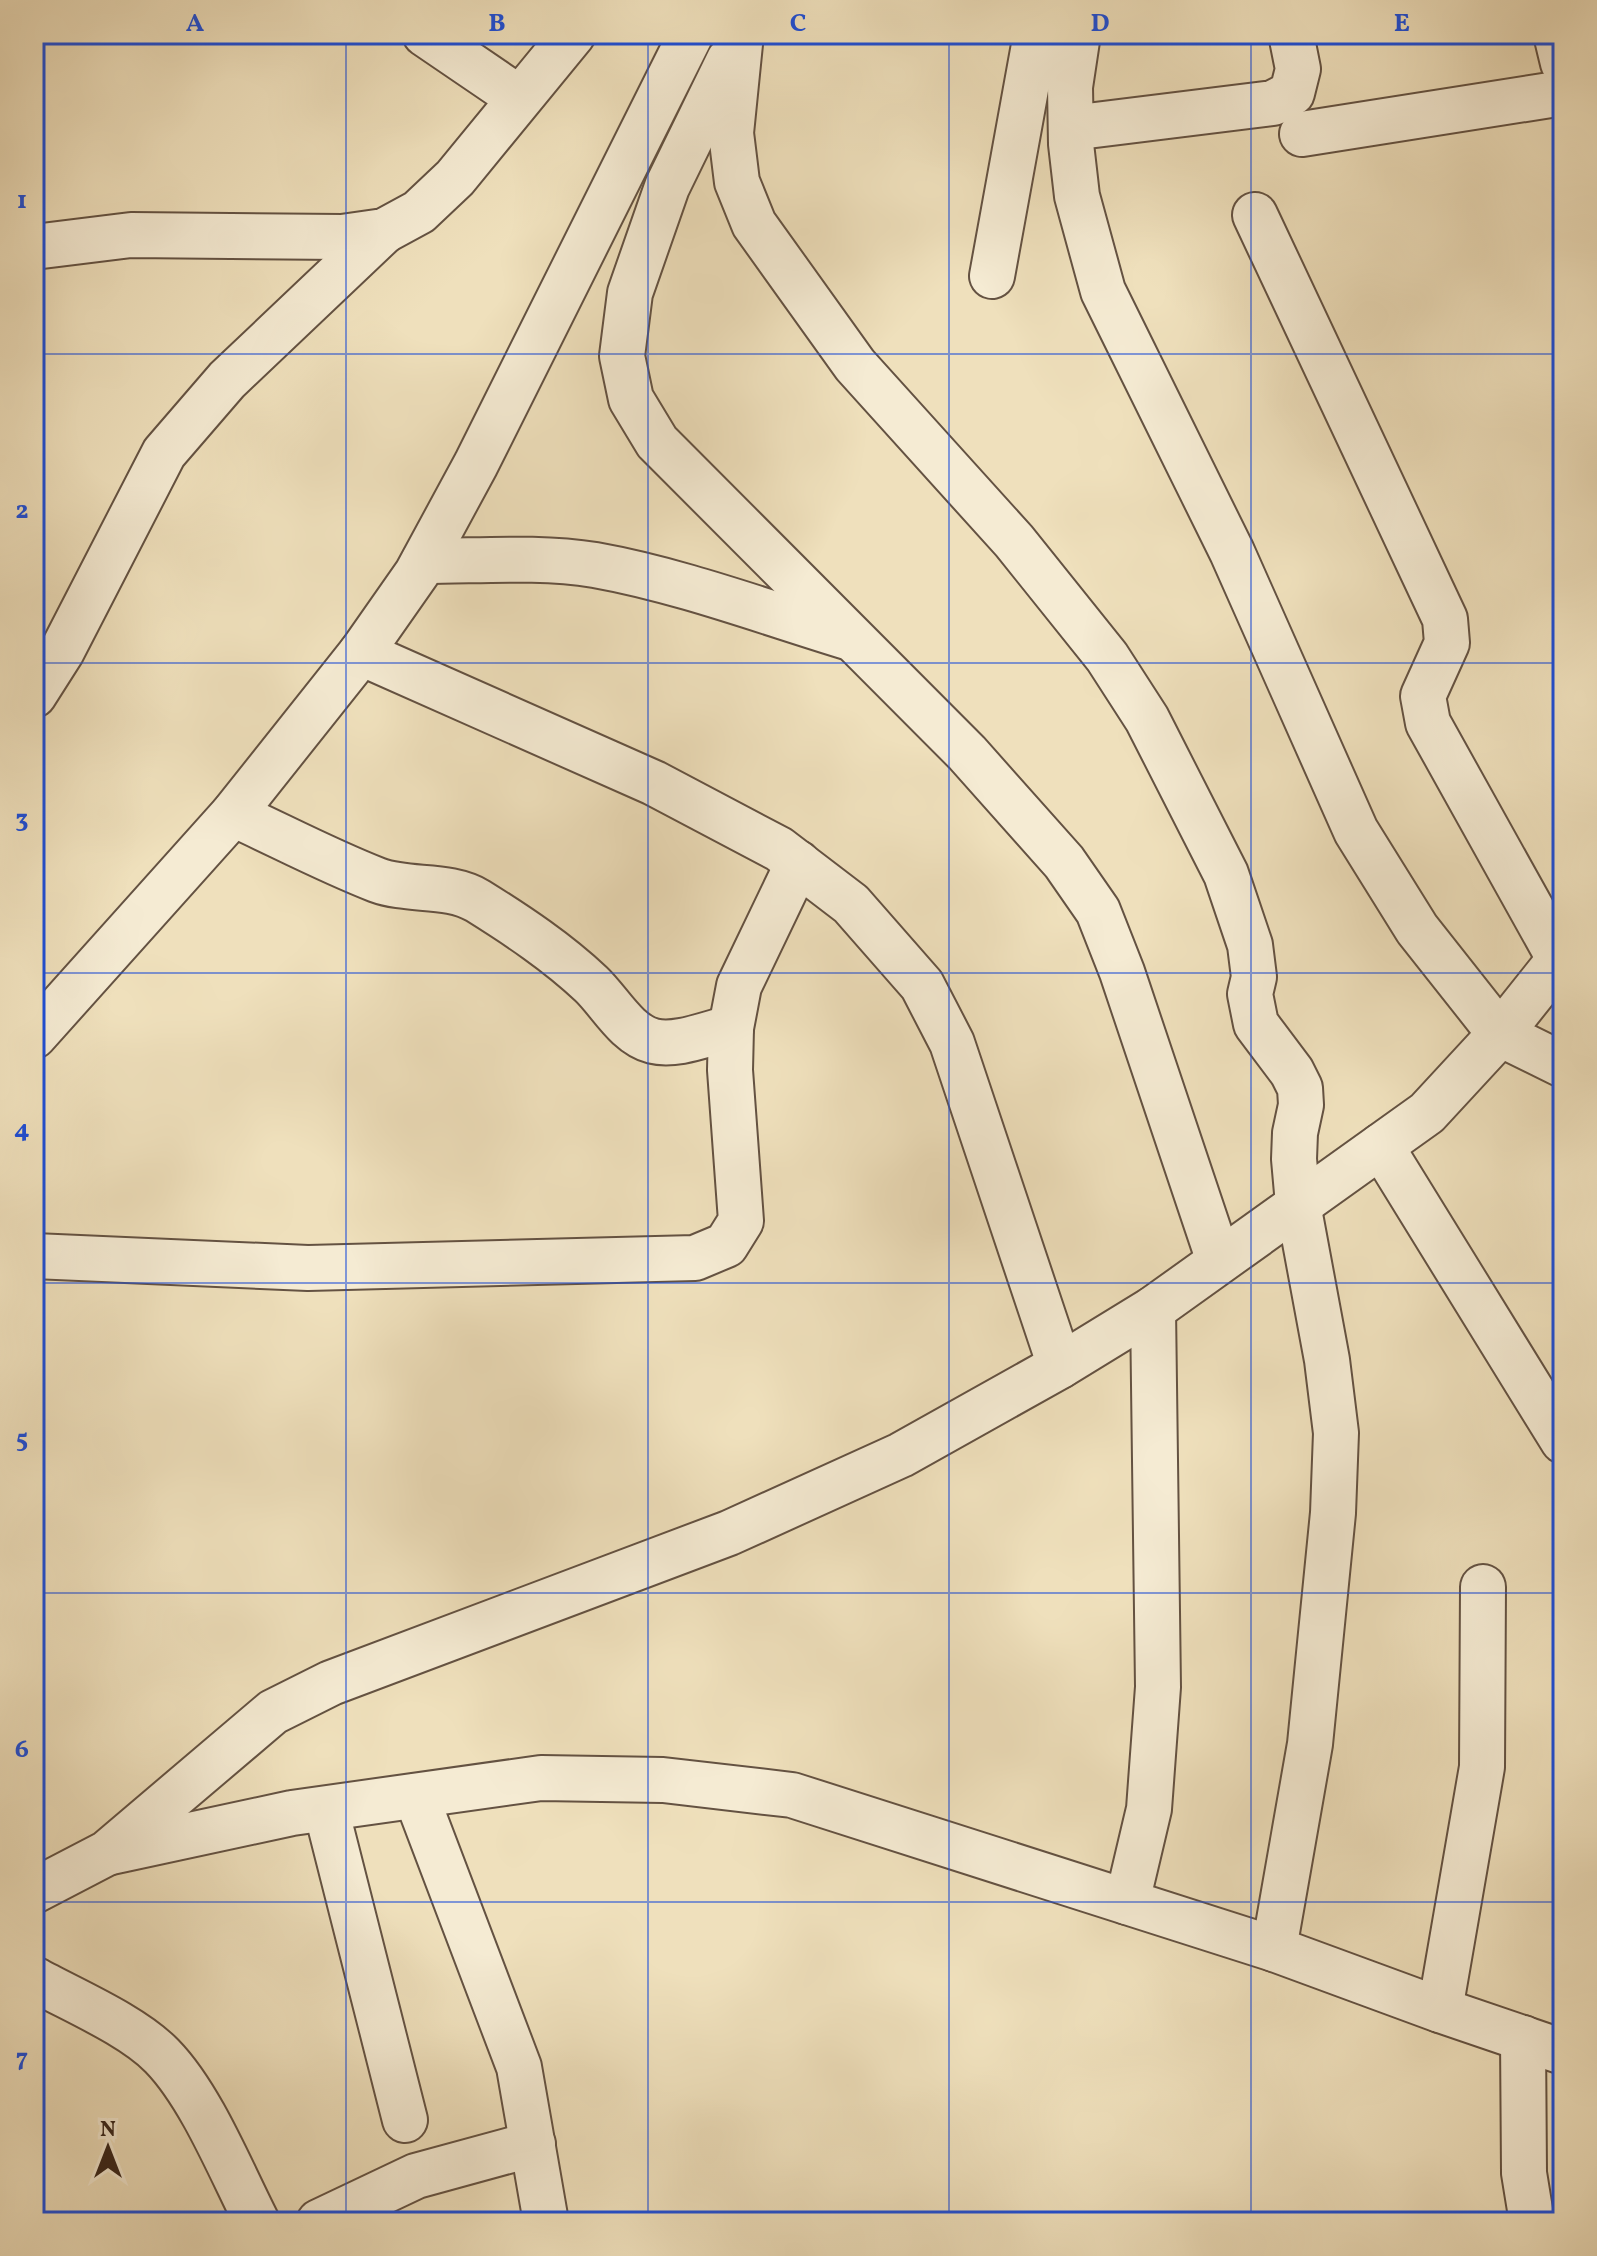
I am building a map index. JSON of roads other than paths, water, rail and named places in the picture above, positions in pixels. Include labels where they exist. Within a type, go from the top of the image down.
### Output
[{"type":"street","points":[[425,34],[519,98]]},
{"type":"street","points":[[34,695],[62,651],[164,453],[227,380],[384,231],[419,212],[455,178],[573,34]]},
{"type":"street","points":[[34,1036],[233,814],[361,653],[424,561],[476,464],[691,34]]},
{"type":"street","points":[[992,276],[1036,34]]},
{"type":"street","points":[[1078,34],[1070,87],[1077,196],[1103,291],[1232,552],[1356,831],[1417,929],[1500,1034],[1563,1065]]},
{"type":"street","points":[[1071,128],[1273,103],[1292,93],[1298,69],[1291,34]]},
{"type":"street","points":[[1556,34],[1563,63]]},
{"type":"street","points":[[741,35],[667,187],[630,293],[622,356],[631,399],[657,442],[967,753],[1064,862],[1098,911],[1122,972],[1219,1261]]},
{"type":"street","points":[[741,35],[731,133],[737,182],[754,224],[855,365],[1014,541],[1107,657],[1147,719],[1226,874],[1250,945],[1254,977],[1250,994],[1256,1024],[1292,1072],[1300,1088],[1301,1105],[1294,1159],[1298,1204],[1327,1360],[1336,1433],[1333,1513],[1310,1744],[1274,1949]]},
{"type":"street","points":[[1302,134],[1563,93]]},
{"type":"street","points":[[34,1891],[107,1853],[273,1712],[331,1683],[729,1533],[901,1455],[1060,1366],[1153,1309],[1427,1113],[1500,1034],[1561,958],[1428,723],[1423,696],[1447,643],[1445,619],[1255,215]]},
{"type":"street","points":[[34,247],[131,235],[342,237],[384,231]]},
{"type":"street","points":[[424,561],[542,560],[593,565],[647,577],[853,639]]},
{"type":"street","points":[[361,653],[654,783],[779,849],[851,904],[922,985],[952,1043],[1060,1366]]},
{"type":"street","points":[[233,814],[379,880],[406,887],[450,891],[474,899],[539,941],[591,985],[630,1028],[652,1041],[671,1042],[731,1028]]},
{"type":"street","points":[[34,1256],[308,1268],[695,1258],[726,1245],[741,1221],[730,1070],[731,1028],[739,986],[798,863]]},
{"type":"street","points":[[1381,1146],[1563,1441]]},
{"type":"street","points":[[1127,1902],[1149,1809],[1158,1687],[1153,1309]]},
{"type":"street","points":[[1440,2010],[1482,1767],[1483,1587]]},
{"type":"street","points":[[107,1853],[292,1813],[541,1778],[663,1780],[792,1795],[1274,1949],[1543,2045],[1524,2173],[1532,2222]]},
{"type":"street","points":[[416,1796],[519,2067],[546,2222]]},
{"type":"street","points":[[326,1809],[405,2120]]},
{"type":"street","points":[[34,1979],[120,2026],[159,2053],[186,2083],[257,2222]]},
{"type":"street","points":[[319,2222],[416,2176],[533,2144]]}]
